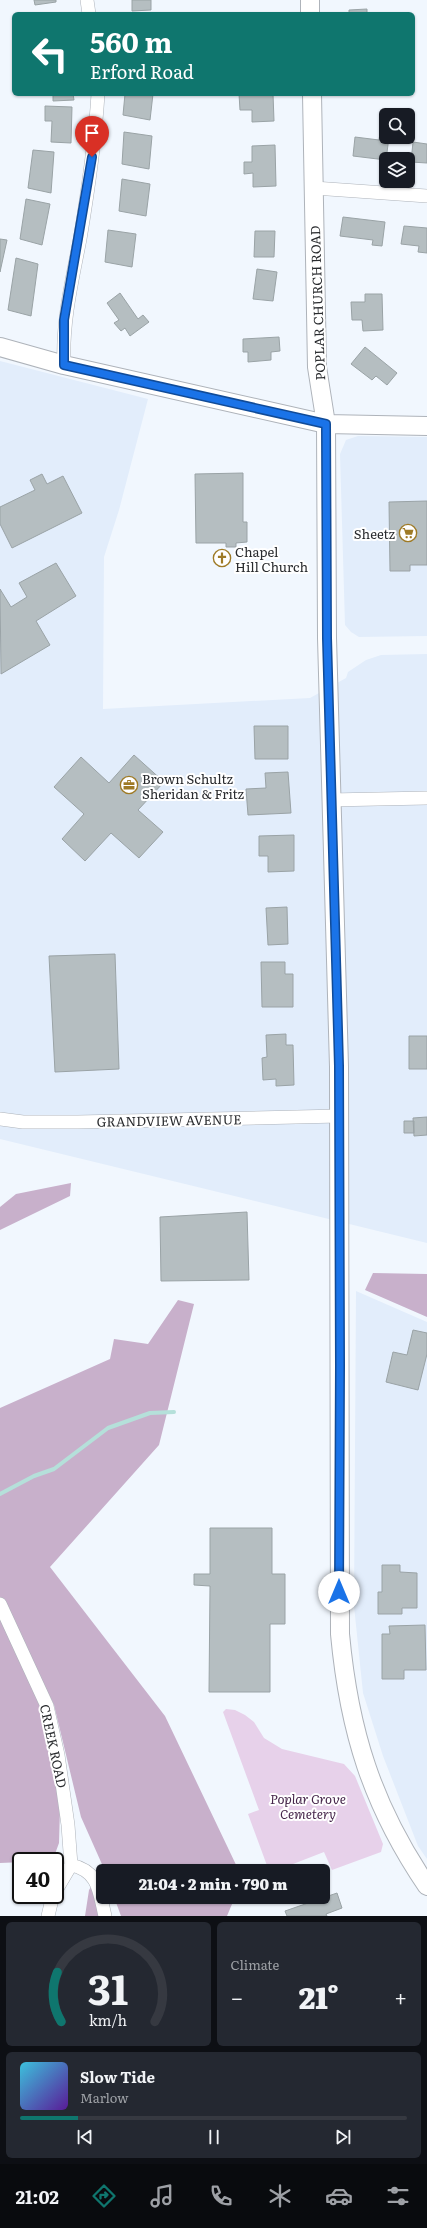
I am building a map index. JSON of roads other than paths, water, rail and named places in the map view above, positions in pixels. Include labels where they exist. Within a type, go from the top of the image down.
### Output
[{"type":"street","points":[[87,0],[88,12]]},
{"type":"street","points":[[310,0],[310,12]]},
{"type":"street","points":[[64,365],[64,320],[88,189],[96,131],[98,96]]},
{"type":"street","name":"POPLAR CHURCH ROAD","points":[[312,96],[317,367],[326,424],[325,535],[330,800],[339,1116],[339,1592],[344,1675],[351,1717],[370,1779],[404,1852],[427,1886]]},
{"type":"street","points":[[314,188],[427,196]]},
{"type":"street","points":[[0,347],[64,365],[326,424],[427,426]]},
{"type":"street","points":[[330,800],[427,798]]},
{"type":"street","name":"GRANDVIEW AVENUE","points":[[0,1119],[23,1122],[71,1122],[339,1116]]},
{"type":"street","name":"CREEK ROAD","points":[[0,1604],[47,1706],[58,1755],[67,1817],[71,1865]]},
{"type":"street","points":[[64,1877],[71,1865],[83,1867],[93,1877],[106,1916]]},
{"type":"street","points":[[48,1916],[51,1904]]},
{"type":"waterway","points":[[0,1494],[34,1476],[54,1469],[108,1428],[150,1413],[174,1412]]},
{"type":"place","name":"Sheetz","points":[[408,533]]},
{"type":"place","name":"Chapel Hill Church","points":[[222,558]]},
{"type":"place","name":"Brown Schultz Sheridan & Fritz","points":[[129,785]]},
{"type":"park label","name":"Poplar Grove Cemetery","points":[[308,1806]]}]
